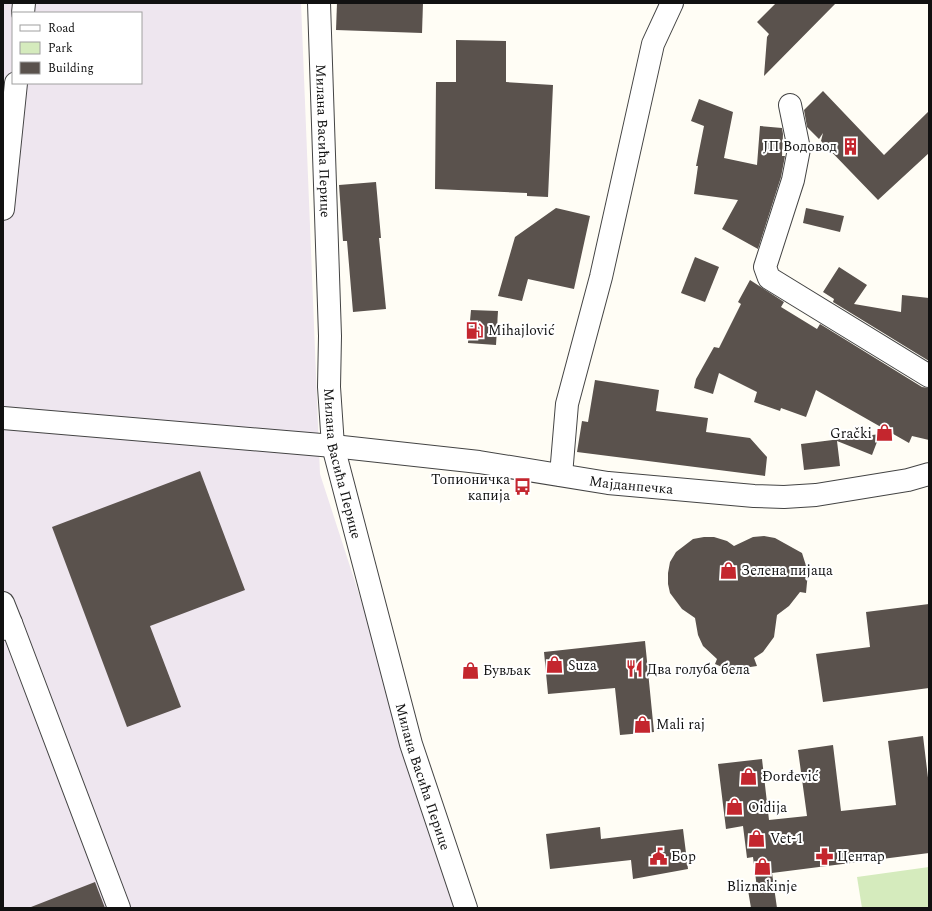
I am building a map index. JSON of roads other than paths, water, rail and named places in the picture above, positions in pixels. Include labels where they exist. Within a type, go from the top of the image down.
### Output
[{"type":"street","name":"Милана Васића Перице","points":[[319,3],[330,336],[329,387],[332,446],[411,744],[466,908]]},
{"type":"street","points":[[561,475],[567,404],[601,277],[652,44],[672,3]]},
{"type":"street","points":[[3,209],[16,84]]},
{"type":"street","points":[[790,105],[799,149],[794,180],[765,267],[769,278],[929,376]]},
{"type":"street","name":"Мајданпечка","points":[[3,418],[332,446],[479,462],[608,483],[754,496],[784,497],[816,495],[861,488],[929,474]]},
{"type":"street","points":[[3,603],[7,626],[119,908]]},
{"type":"place","name":"ЈП Водовод","points":[[850,146]]},
{"type":"place","name":"Mihajlović","points":[[475,330]]},
{"type":"place","name":"Grački","points":[[885,433]]},
{"type":"place","name":"Топионичка капија","points":[[523,487]]},
{"type":"place","name":"Зелена пијаца","points":[[728,570]]},
{"type":"place","name":"Suza","points":[[555,665]]},
{"type":"place","name":"Два голуба бела","points":[[634,669]]},
{"type":"place","name":"Бувљак","points":[[470,670]]},
{"type":"place","name":"Mali raj","points":[[643,724]]},
{"type":"place","name":"Đorđević","points":[[749,776]]},
{"type":"place","name":"Oidija","points":[[735,807]]},
{"type":"place","name":"Vet-1","points":[[757,838]]},
{"type":"place","name":"Бор","points":[[658,856]]},
{"type":"place","name":"Центар","points":[[824,856]]},
{"type":"place","name":"Bliznakinje","points":[[762,866]]}]
